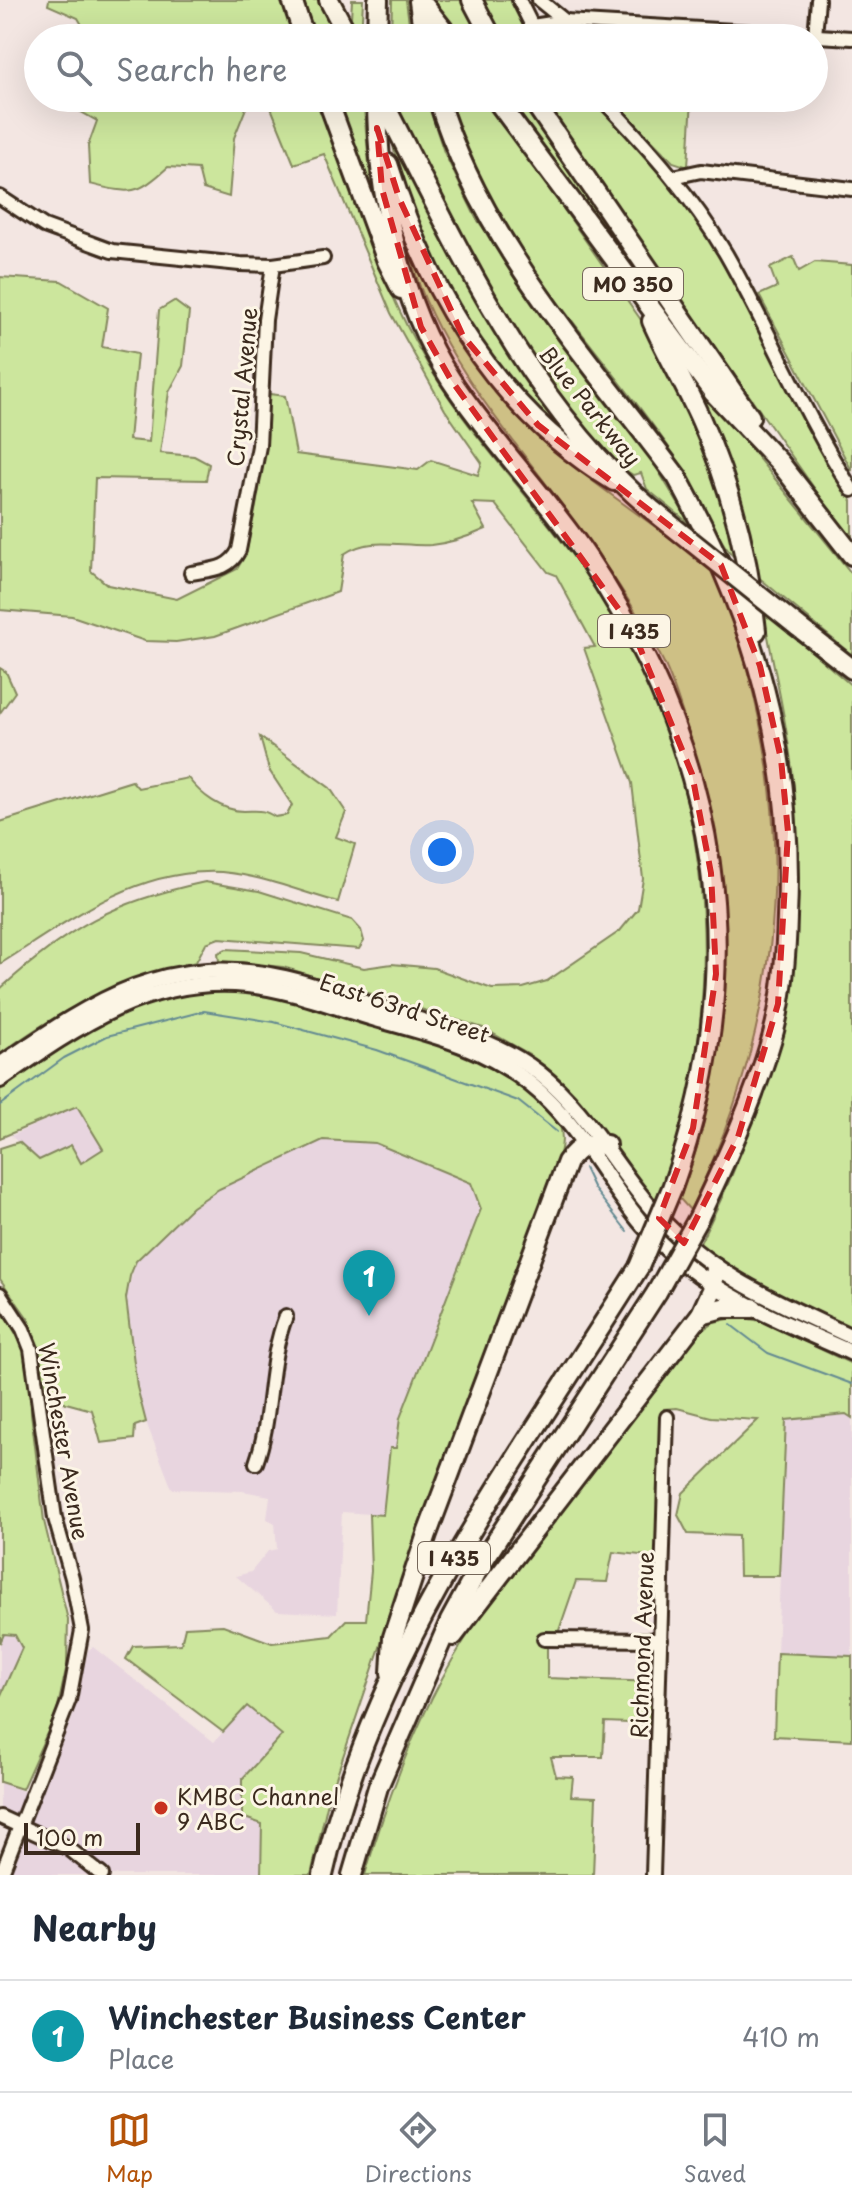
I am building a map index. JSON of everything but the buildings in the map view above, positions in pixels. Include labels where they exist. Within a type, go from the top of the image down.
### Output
[{"type":"highway","points":[[292,0],[300,24]]},
{"type":"highway","points":[[329,0],[342,24]]},
{"type":"highway","points":[[377,24],[378,0]]},
{"type":"highway","points":[[420,0],[423,24]]},
{"type":"highway","points":[[420,0],[439,24]]},
{"type":"highway","points":[[472,0],[485,24]]},
{"type":"highway","points":[[332,112],[387,261],[421,327]]},
{"type":"highway","name":"I 435","points":[[323,1875],[334,1827],[360,1751],[454,1556],[639,1267],[693,1128],[714,1010],[716,926],[711,873],[692,774],[655,671],[631,626],[585,554],[451,380],[421,327],[385,202],[378,112]]},
{"type":"highway","name":"Blue Parkway","points":[[387,112],[526,367],[630,490],[852,669]]},
{"type":"highway","name":"I 435","points":[[352,1875],[378,1787],[481,1564],[657,1292],[699,1217],[738,1137],[773,1035],[786,940],[787,817],[781,759],[760,666],[732,588],[677,477],[496,230],[467,175],[443,112]]},
{"type":"highway","name":"MO 350","points":[[505,112],[713,392],[780,463],[852,555]]},
{"type":"highway","points":[[541,112],[780,463]]},
{"type":"highway","points":[[377,128],[399,198],[463,336],[505,391],[538,425],[579,460],[630,490]]},
{"type":"highway","points":[[639,291],[701,419],[728,490],[750,569],[760,666]]},
{"type":"highway","points":[[390,1684],[393,1637],[427,1534],[567,1162],[575,1150],[586,1144],[606,1145]]},
{"type":"highway","points":[[429,1671],[492,1581],[701,1314],[713,1288],[715,1268]]},
{"type":"highway","points":[[701,1314],[723,1308],[753,1308]]},
{"type":"main road","name":"East 63rd Street","points":[[0,1065],[83,1008],[120,990],[165,976],[238,971],[285,978],[496,1046],[558,1089],[606,1145],[657,1215],[715,1268],[758,1294],[852,1337]]},
{"type":"main road","name":"East 63rd Street","points":[[0,1080],[63,1037],[123,1003],[169,989],[221,983],[249,985],[455,1042],[498,1060],[556,1108],[586,1144],[645,1227],[713,1288],[852,1353]]},
{"type":"street","points":[[519,0],[531,24]]},
{"type":"street","points":[[539,0],[565,21]]},
{"type":"street","points":[[816,24],[818,0]]},
{"type":"street","points":[[545,24],[565,21],[615,24]]},
{"type":"street","points":[[828,37],[852,38]]},
{"type":"street","points":[[614,112],[673,177],[726,255],[852,490]]},
{"type":"street","points":[[673,177],[701,171],[852,189]]},
{"type":"street","points":[[0,197],[44,226],[112,251],[273,265],[323,258]]},
{"type":"street","name":"Crystal Avenue","points":[[191,573],[224,567],[234,561],[239,550],[259,446],[265,320],[273,265]]},
{"type":"street","name":"Winchester Avenue","points":[[0,1294],[23,1329],[33,1359],[55,1518],[72,1578],[82,1630],[69,1700],[1,1875]]},
{"type":"street","points":[[256,1463],[266,1436],[275,1344],[286,1316]]},
{"type":"street","name":"Richmond Avenue","points":[[653,1875],[667,1417]]},
{"type":"street","points":[[544,1639],[661,1640]]},
{"type":"street","points":[[0,1817],[68,1848],[102,1875]]},
{"type":"street","points":[[653,1875],[662,1875]]},
{"type":"highlighted area","points":[[377,128],[399,198],[463,336],[538,425],[721,565],[760,666],[781,759],[788,832],[778,1004],[738,1137],[684,1243],[659,1218],[693,1128],[716,974],[711,873],[692,774],[631,626],[451,380],[421,327],[382,189]]},
{"type":"shaded area","points":[[77,1106],[103,1149],[81,1164],[39,1160],[11,1136]]},
{"type":"shaded area","points":[[323,1140],[375,1143],[471,1183],[481,1209],[400,1418],[396,1448],[390,1448],[383,1515],[342,1512],[337,1614],[277,1611],[236,1576],[251,1572],[268,1551],[277,1549],[275,1523],[267,1519],[270,1496],[242,1491],[172,1489],[146,1422],[137,1387],[126,1298],[136,1261],[192,1207],[219,1189]]},
{"type":"shaded area","points":[[846,1414],[852,1418],[852,1656],[777,1653],[786,1420]]},
{"type":"shaded area","points":[[4,1634],[16,1635],[22,1648],[0,1697],[0,1643]]},
{"type":"shaded area","points":[[93,1647],[214,1742],[247,1706],[282,1736],[262,1823],[261,1875],[7,1875],[73,1716],[88,1650]]},
{"type":"shaded area","points":[[0,1782],[28,1793],[19,1814],[0,1811]]},
{"type":"green space","points":[[49,0],[285,0],[294,24],[82,24],[78,18],[48,5]]},
{"type":"green space","points":[[296,0],[322,0],[335,24],[305,24]]},
{"type":"green space","points":[[352,0],[363,0],[362,24],[354,24],[351,18]]},
{"type":"green space","points":[[392,0],[406,0],[409,24],[391,24]]},
{"type":"green space","points":[[427,0],[466,0],[477,24],[452,24],[444,14],[444,24],[430,24]]},
{"type":"green space","points":[[481,0],[513,0],[528,24],[493,24]]},
{"type":"green space","points":[[81,112],[244,112],[234,138],[229,197],[203,189],[198,169],[168,167],[148,183],[132,190],[115,190],[90,184],[88,146],[97,121]]},
{"type":"green space","points":[[273,112],[326,112],[376,256],[418,347],[473,431],[577,562],[623,635],[659,712],[684,791],[699,872],[704,955],[698,1038],[682,1121],[657,1204],[587,1109],[549,1072],[528,1057],[529,1054],[483,1028],[283,967],[219,961],[218,953],[226,949],[301,953],[364,968],[392,964],[434,968],[492,989],[523,988],[547,981],[620,931],[638,909],[643,879],[632,783],[584,648],[595,647],[556,575],[548,572],[495,504],[472,503],[486,529],[459,539],[431,545],[375,544],[354,549],[344,554],[338,592],[215,636],[176,642],[145,641],[72,616],[0,610],[0,277],[61,281],[108,308],[102,347],[137,354],[129,440],[149,442],[159,310],[174,301],[189,312],[183,366],[169,392],[160,453],[194,456],[209,464],[206,480],[95,478],[91,571],[108,585],[177,599],[237,569],[246,554],[256,506],[267,440],[269,394],[285,396],[296,454],[418,470],[431,460],[478,475],[482,463],[445,410],[391,313],[324,154],[294,164]]},
{"type":"green space","points":[[338,112],[364,112],[370,175],[380,222]]},
{"type":"green space","points":[[390,112],[431,112],[444,152],[476,218],[644,447],[691,525],[647,489],[641,473],[633,475],[616,464],[537,373],[468,252],[434,181],[426,195],[502,337],[546,404],[598,465],[559,433],[521,394],[486,351],[454,303],[428,253],[407,201],[394,149]]},
{"type":"green space","points":[[452,112],[496,112],[648,330],[708,451],[742,565],[724,544],[679,462],[512,236],[492,203]]},
{"type":"green space","points":[[515,112],[532,112],[732,399],[672,327]]},
{"type":"green space","points":[[550,112],[608,112],[650,156],[702,225],[852,501],[852,542]]},
{"type":"green space","points":[[624,112],[691,112],[688,167],[673,162]]},
{"type":"green space","points":[[407,241],[455,334],[516,416],[569,463],[712,568],[720,580],[733,618],[763,739],[772,809],[774,877],[770,945],[760,1012],[742,1079],[719,1145],[690,1210],[680,1199],[712,1085],[721,1027],[724,969],[723,911],[717,852],[690,737],[668,672],[629,601],[492,413],[449,347],[417,278]]},
{"type":"green space","points":[[793,257],[799,271],[815,262],[852,265],[852,471],[759,295],[777,287],[770,268]]},
{"type":"green space","points":[[674,354],[852,574],[852,655],[757,576]]},
{"type":"green space","points":[[763,610],[852,686],[852,1329],[755,1283],[698,1247],[748,1136],[766,1081],[781,1026],[797,912],[798,852],[792,768]]},
{"type":"green space","points":[[0,668],[6,672],[15,692],[0,713]]},
{"type":"green space","points":[[260,737],[330,788],[346,812],[336,837],[355,844],[338,902],[239,874],[206,872],[177,875],[123,891],[97,904],[0,964],[0,822],[132,781],[138,788],[188,778],[206,796],[228,808],[264,812],[275,817],[287,815],[292,805],[269,770]]},
{"type":"green space","points":[[205,882],[259,891],[352,920],[361,930],[364,941],[359,949],[219,938],[206,943],[196,962],[167,969],[93,997],[47,1022],[0,1054],[0,989],[25,967],[94,919],[144,898]]},
{"type":"green space","points":[[230,989],[346,1012],[491,1062],[513,1076],[545,1104],[555,1115],[562,1134],[556,1168],[401,1585],[328,1801],[311,1875],[261,1875],[262,1824],[242,1817],[242,1779],[282,1735],[247,1706],[223,1732],[126,1659],[133,1646],[181,1644],[185,1627],[223,1625],[272,1643],[331,1636],[346,1620],[366,1620],[371,1571],[369,1514],[383,1515],[390,1448],[396,1448],[400,1418],[481,1209],[471,1183],[375,1143],[323,1140],[219,1189],[192,1207],[136,1261],[130,1276],[126,1298],[137,1387],[146,1422],[135,1426],[134,1439],[101,1443],[92,1410],[66,1403],[47,1390],[29,1320],[0,1279],[0,1148],[19,1142],[39,1160],[71,1145],[81,1163],[103,1149],[77,1106],[0,1138],[0,1090],[77,1035],[118,1012],[170,994]]},
{"type":"green space","points":[[0,1305],[21,1343],[30,1372],[31,1413],[44,1521],[68,1620],[67,1665],[57,1711],[22,1789],[0,1782],[0,1697],[22,1648],[15,1635],[4,1634],[0,1643]]},
{"type":"green space","points":[[738,1317],[761,1321],[852,1364],[852,1418],[846,1414],[786,1420],[779,1576],[739,1576],[738,1536],[688,1534],[678,1515],[683,1493],[758,1420],[711,1417],[677,1408],[664,1409],[658,1557],[613,1552],[607,1582],[576,1581],[556,1639],[547,1639],[547,1678],[656,1682],[653,1724],[605,1722],[603,1757],[551,1757],[556,1776],[573,1777],[571,1796],[596,1797],[593,1875],[365,1875],[386,1810],[424,1713],[475,1624],[556,1513],[698,1333],[714,1322]]},
{"type":"green space","points":[[777,1653],[852,1656],[852,1740],[774,1736]]},
{"type":"waterway","points":[[0,1105],[64,1058],[107,1036],[204,1011],[274,1022],[377,1050],[518,1101],[557,1132]]},
{"type":"waterway","points":[[584,1168],[594,1189],[627,1231]]},
{"type":"waterway","points":[[731,1325],[768,1353],[852,1384]]},
{"type":"place","name":"Winchester Business Center","points":[[369,1316]]},
{"type":"place","name":"KMBC Channel 9 ABC","points":[[161,1808]]}]
